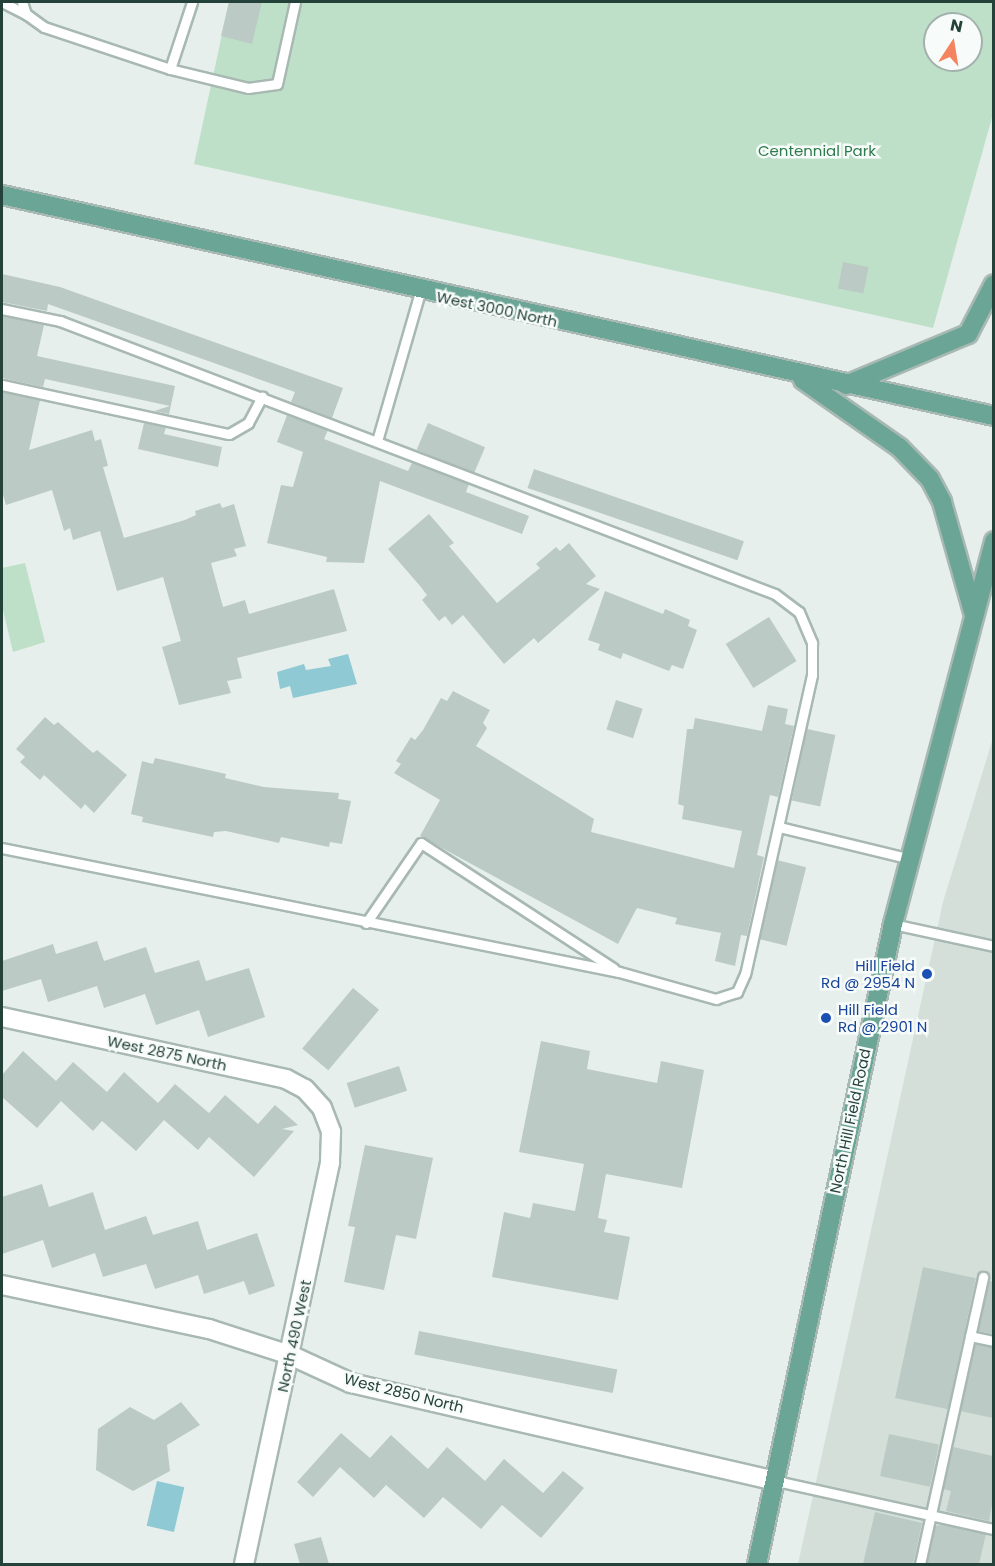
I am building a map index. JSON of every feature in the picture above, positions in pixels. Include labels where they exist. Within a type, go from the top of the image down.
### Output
[{"type":"main road","name":"West 3000 North","points":[[2,195],[420,292],[993,416]]},
{"type":"main road","points":[[846,385],[968,334],[993,284]]},
{"type":"main road","points":[[797,375],[907,453],[930,478],[942,502],[974,616]]},
{"type":"main road","name":"North Hill Field Road","points":[[757,1564],[777,1480],[893,924],[993,541]]},
{"type":"main road","points":[[974,616],[993,594]]},
{"type":"street","name":"West 2875 North","points":[[2,1017],[286,1079],[305,1089],[322,1108]]},
{"type":"street","name":"North 490 West","points":[[244,1564],[330,1163],[331,1132],[322,1108]]},
{"type":"street","name":"West 2850 North","points":[[2,1285],[209,1329],[290,1355],[351,1383],[777,1480]]},
{"type":"lane","points":[[2,2],[26,14],[44,27],[170,69],[248,88],[273,87],[295,2]]},
{"type":"lane","points":[[22,2],[26,14]]},
{"type":"lane","points":[[170,69],[192,2]]},
{"type":"lane","points":[[377,441],[420,292]]},
{"type":"lane","points":[[2,309],[60,321],[776,594],[799,612],[812,643],[812,675],[745,974],[737,992],[716,999],[619,972],[366,923],[2,848]]},
{"type":"lane","points":[[2,385],[229,434],[248,423],[262,397]]},
{"type":"lane","points":[[779,827],[911,859]]},
{"type":"lane","points":[[366,923],[421,843],[619,972]]},
{"type":"lane","points":[[893,924],[993,946]]},
{"type":"lane","points":[[920,1564],[983,1277]]},
{"type":"lane","points":[[970,1336],[993,1341]]},
{"type":"lane","points":[[777,1480],[993,1529]]},
{"type":"shaded area","points":[[993,738],[993,1564],[798,1564],[943,902]]},
{"type":"green space","name":"Centennial Park","points":[[229,2],[993,2],[993,114],[933,328],[194,164]]},
{"type":"green space","points":[[25,563],[45,642],[13,652],[2,606],[2,568]]},
{"type":"water","points":[[348,654],[357,684],[293,698],[290,686],[280,689],[277,672],[304,664],[306,670],[331,666],[328,659]]},
{"type":"water","points":[[157,1481],[184,1487],[174,1532],[147,1526]]},
{"type":"building","points":[[229,2],[262,2],[252,44],[221,36]]},
{"type":"building","points":[[843,262],[869,267],[863,293],[838,289]]},
{"type":"building","points":[[2,274],[60,287],[343,388],[332,418],[291,402],[295,392],[48,304],[47,311],[2,302]]},
{"type":"building","points":[[2,316],[44,325],[37,356],[175,386],[169,414],[154,411],[170,406],[45,379],[43,387],[2,378]]},
{"type":"building","points":[[2,392],[40,400],[29,450],[92,430],[95,441],[101,439],[108,466],[103,467],[124,538],[185,520],[196,515],[195,511],[220,503],[222,508],[234,504],[246,546],[234,549],[237,556],[211,563],[223,607],[245,600],[249,614],[334,589],[347,631],[237,658],[242,678],[227,681],[231,693],[179,705],[162,647],[181,641],[163,577],[117,591],[100,531],[73,540],[70,528],[64,531],[52,490],[6,505],[2,491]]},
{"type":"building","points":[[287,415],[328,430],[324,439],[408,471],[412,463],[469,484],[466,492],[529,516],[522,534],[380,481],[364,563],[326,562],[327,557],[267,543],[281,485],[293,487],[303,452],[277,442]]},
{"type":"building","points":[[144,423],[166,427],[164,434],[222,447],[218,467],[138,449]]},
{"type":"building","points":[[428,423],[485,447],[474,474],[417,450]]},
{"type":"building","points":[[534,469],[744,541],[737,560],[527,488]]},
{"type":"building","points":[[429,514],[454,543],[449,546],[497,603],[540,568],[536,564],[556,547],[560,551],[569,543],[596,576],[586,584],[600,589],[538,643],[534,638],[504,664],[463,615],[452,625],[445,616],[439,621],[422,600],[427,595],[388,549]]},
{"type":"building","points":[[605,591],[663,614],[665,609],[690,620],[688,626],[697,630],[683,669],[672,665],[669,671],[623,653],[621,659],[598,650],[600,644],[588,640]]},
{"type":"building","points":[[769,617],[797,661],[753,688],[726,644]]},
{"type":"building","points":[[453,691],[490,710],[483,723],[487,728],[476,746],[594,819],[591,832],[734,868],[742,831],[682,819],[684,806],[678,804],[687,729],[693,729],[695,718],[762,731],[768,705],[788,709],[785,724],[794,726],[778,797],[770,795],[757,855],[764,857],[747,936],[741,935],[735,966],[715,961],[721,933],[675,924],[677,918],[637,908],[618,944],[420,836],[440,800],[394,773],[401,764],[396,761],[411,737],[415,740],[423,730],[441,698],[447,701]]},
{"type":"building","points":[[616,700],[643,709],[633,738],[606,729]]},
{"type":"building","points":[[45,717],[54,725],[58,722],[93,753],[97,750],[127,775],[94,813],[85,804],[81,809],[44,775],[40,780],[20,762],[25,757],[16,749]]},
{"type":"building","points":[[807,729],[835,735],[820,806],[792,800]]},
{"type":"building","points":[[155,758],[226,774],[225,778],[264,787],[339,793],[338,799],[351,801],[342,844],[330,842],[329,847],[281,837],[279,843],[226,831],[214,832],[213,837],[142,822],[143,817],[131,814],[142,761],[153,764]]},
{"type":"building","points":[[777,860],[806,867],[787,946],[757,939]]},
{"type":"building","points":[[97,941],[104,961],[146,947],[155,973],[199,960],[206,981],[249,968],[265,1017],[208,1037],[199,1010],[156,1025],[145,994],[104,1008],[97,986],[48,1002],[41,979],[2,991],[2,961],[53,944],[56,954]]},
{"type":"building","points":[[353,988],[379,1010],[328,1070],[302,1049]]},
{"type":"building","points":[[541,1041],[590,1051],[587,1069],[657,1083],[661,1061],[704,1070],[682,1188],[606,1174],[598,1218],[607,1220],[604,1232],[630,1237],[618,1300],[492,1277],[504,1212],[530,1218],[533,1203],[575,1211],[584,1164],[519,1152]]},
{"type":"building","points":[[23,1051],[56,1081],[73,1062],[107,1092],[124,1072],[158,1103],[175,1084],[209,1113],[225,1095],[258,1124],[275,1105],[298,1125],[282,1129],[294,1131],[254,1177],[209,1137],[198,1150],[164,1120],[136,1151],[102,1121],[93,1131],[61,1101],[37,1128],[2,1097],[2,1075]]},
{"type":"building","points":[[399,1066],[407,1091],[355,1108],[347,1083]]},
{"type":"building","points":[[365,1145],[433,1158],[416,1239],[396,1235],[384,1290],[344,1282],[355,1227],[348,1226]]},
{"type":"building","points":[[42,1184],[49,1207],[93,1192],[105,1230],[146,1216],[153,1235],[198,1221],[207,1250],[257,1233],[275,1286],[249,1295],[244,1281],[204,1294],[198,1275],[155,1289],[146,1264],[103,1277],[95,1253],[52,1268],[43,1240],[2,1254],[2,1197]]},
{"type":"building","points":[[923,1267],[976,1278],[948,1409],[895,1398]]},
{"type":"building","points":[[989,1281],[993,1282],[993,1334],[978,1331]]},
{"type":"building","points":[[419,1331],[617,1370],[613,1393],[414,1355]]},
{"type":"building","points":[[975,1344],[993,1348],[993,1418],[960,1411]]},
{"type":"building","points":[[181,1402],[200,1425],[167,1445],[170,1471],[133,1491],[96,1470],[98,1429],[130,1407],[154,1420]]},
{"type":"building","points":[[341,1433],[370,1458],[391,1435],[428,1469],[447,1447],[485,1481],[504,1459],[543,1493],[563,1471],[584,1488],[541,1538],[502,1505],[481,1529],[443,1497],[424,1518],[386,1485],[374,1498],[340,1467],[313,1497],[297,1482]]},
{"type":"building","points":[[889,1434],[939,1445],[930,1487],[880,1476]]},
{"type":"building","points":[[953,1447],[993,1456],[993,1499],[989,1521],[946,1511],[951,1491],[943,1489]]},
{"type":"building","points":[[875,1512],[922,1523],[913,1564],[863,1564]]},
{"type":"building","points":[[943,1525],[986,1534],[979,1564],[927,1564],[935,1526]]},
{"type":"building","points":[[321,1537],[329,1564],[300,1564],[294,1544]]},
{"type":"place","name":"Hill Field Rd @ 2954 N","points":[[927,974]]},
{"type":"place","name":"Hill Field Rd @ 2901 N","points":[[826,1018]]}]
